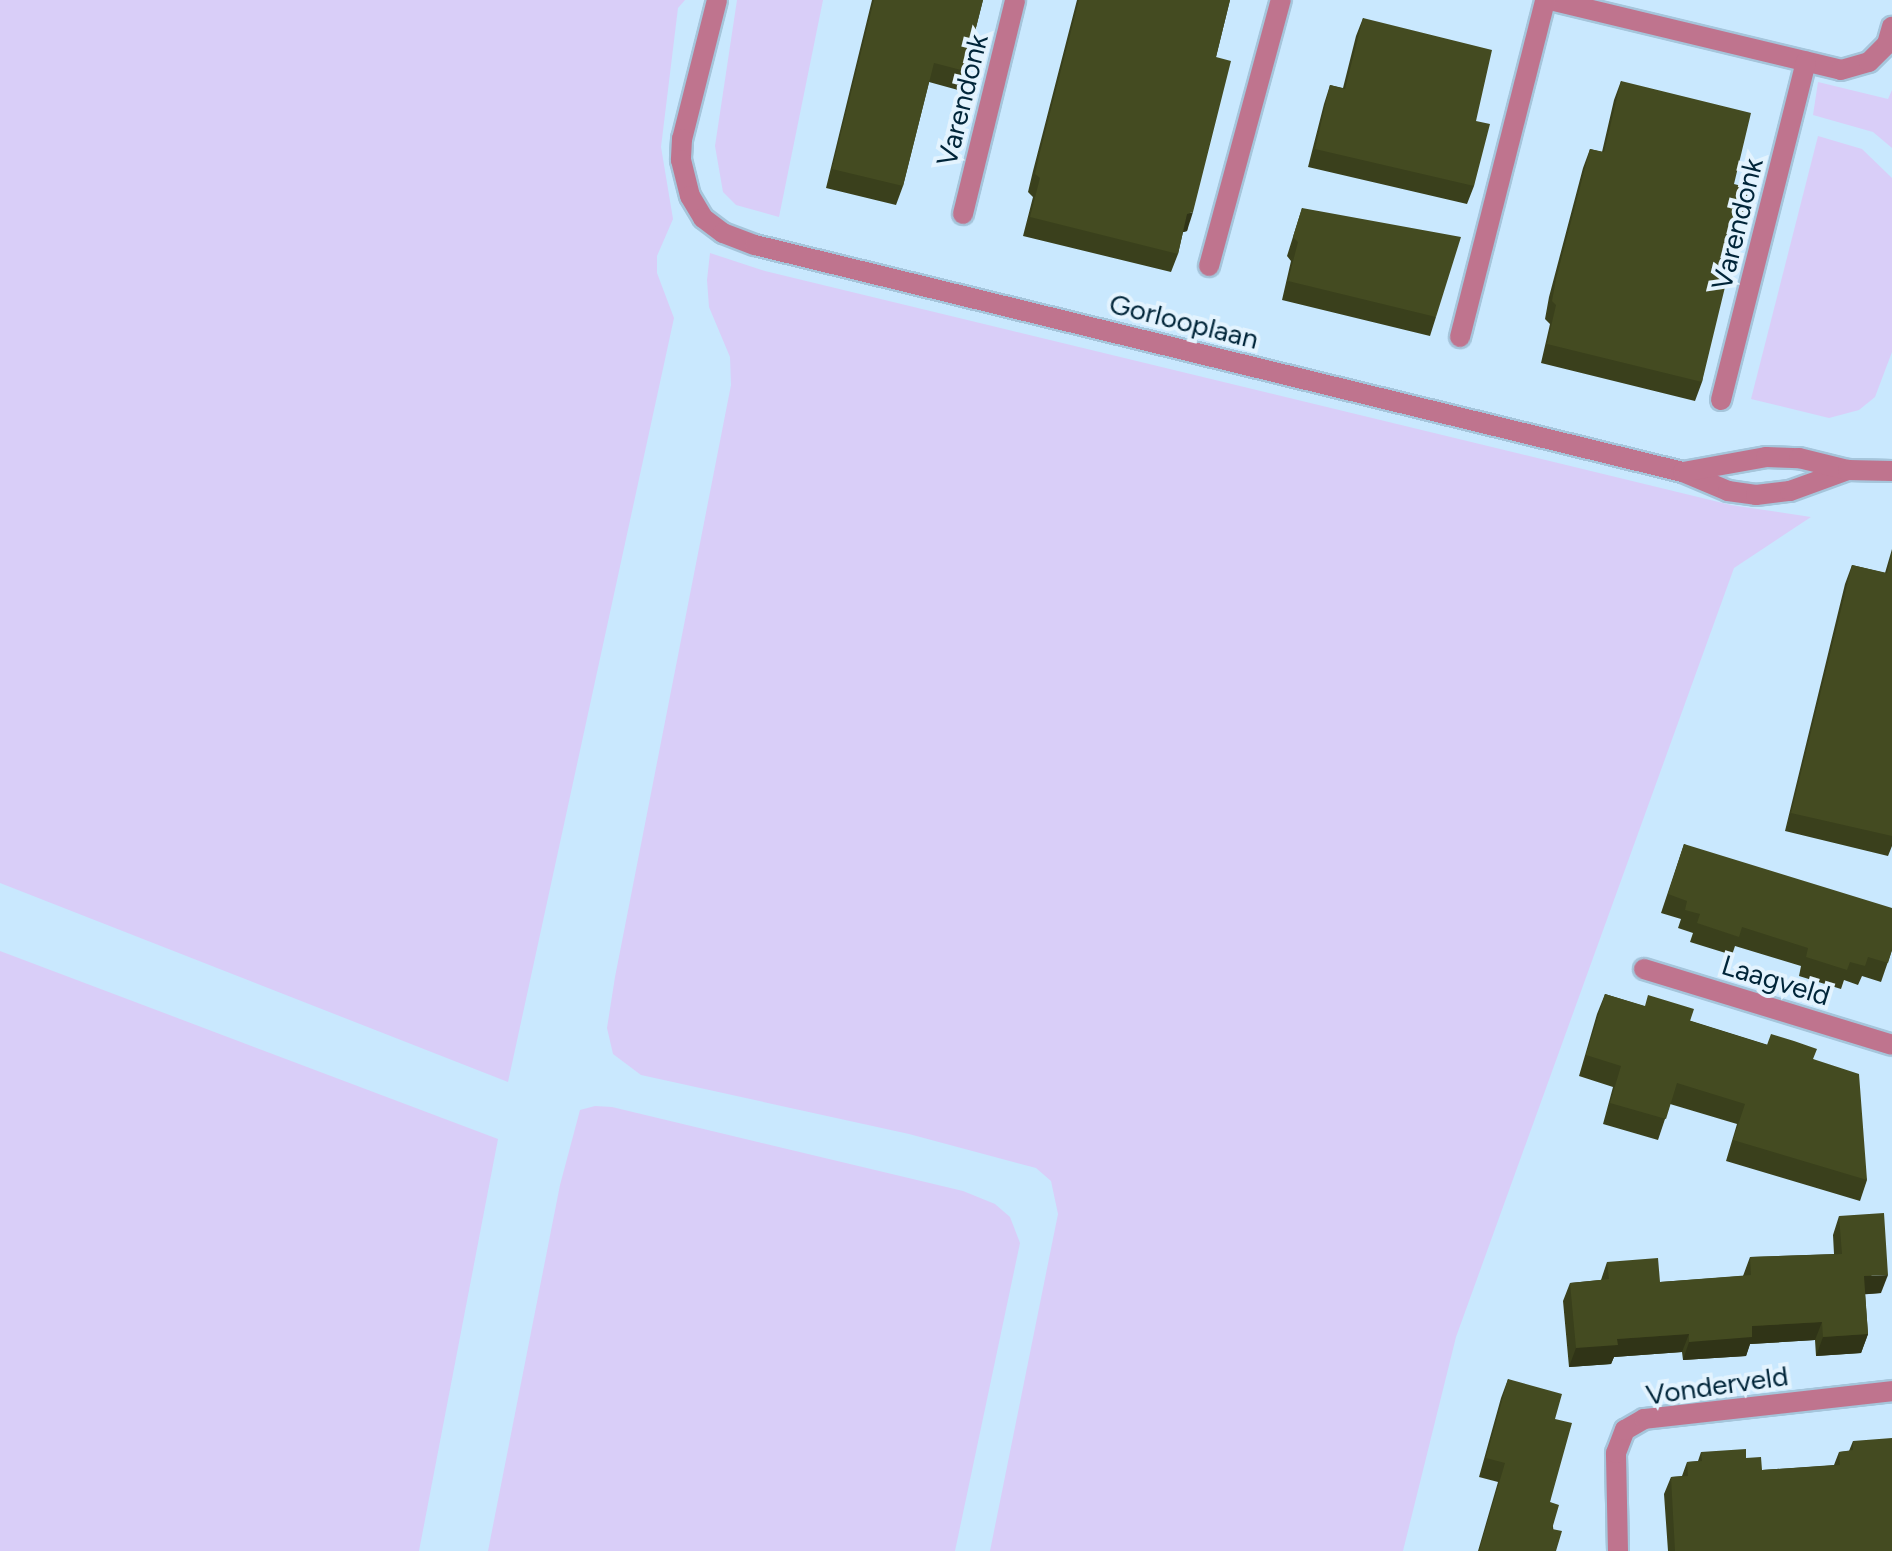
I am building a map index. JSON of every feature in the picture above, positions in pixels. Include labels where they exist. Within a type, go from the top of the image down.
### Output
[{"type":"street","name":"Gorlooplaan","points":[[717,0],[682,139],[681,160],[690,196],[703,218],[723,233],[755,245],[1683,472],[1728,491],[1756,495],[1790,491],[1848,470]]},
{"type":"street","name":"Varendonk","points":[[963,214],[1015,0]]},
{"type":"street","points":[[1209,266],[1281,0]]},
{"type":"street","points":[[1460,337],[1547,0],[1841,70],[1869,62],[1887,44],[1892,27]]},
{"type":"street","name":"Varendonk","points":[[1721,400],[1806,62]]},
{"type":"street","name":"Gorlooplaan","points":[[1683,472],[1766,457],[1799,458],[1848,470],[1892,471]]},
{"type":"street","name":"Laagveld","points":[[1644,969],[1892,1045]]},
{"type":"street","name":"Vonderveld","points":[[1618,1551],[1616,1453],[1625,1430],[1644,1419],[1892,1391]]},
{"type":"shaded area","points":[[0,0],[685,0],[678,8],[661,147],[673,219],[657,256],[657,273],[674,318],[508,1082],[0,883]]},
{"type":"shaded area","points":[[737,0],[823,0],[779,217],[736,205],[723,192],[715,146]]},
{"type":"shaded area","points":[[1818,82],[1888,99],[1892,90],[1892,148],[1873,132],[1813,115]]},
{"type":"shaded area","points":[[1818,136],[1862,149],[1892,178],[1892,352],[1875,397],[1859,410],[1829,418],[1751,399]]},
{"type":"shaded area","points":[[710,253],[765,271],[1731,505],[1811,517],[1734,568],[1456,1337],[1403,1551],[990,1551],[1058,1214],[1051,1181],[1036,1168],[909,1134],[641,1075],[613,1054],[607,1028],[615,977],[731,385],[730,357],[709,307],[707,280]]},
{"type":"shaded area","points":[[0,951],[498,1139],[419,1551],[0,1551]]},
{"type":"shaded area","points":[[595,1106],[612,1107],[963,1191],[995,1204],[1010,1217],[1020,1243],[955,1551],[488,1551],[560,1185],[580,1110]]},
{"type":"building","points":[[874,0],[983,0],[965,71],[934,63],[903,186],[832,169]]},
{"type":"building","points":[[1079,0],[1230,0],[1216,57],[1231,61],[1193,212],[1187,214],[1178,254],[1030,217],[1040,178],[1035,174]]},
{"type":"building","points":[[1363,18],[1492,50],[1476,121],[1490,124],[1474,186],[1315,149],[1330,85],[1345,89]]},
{"type":"building","points":[[1621,81],[1751,113],[1734,184],[1749,188],[1702,382],[1547,344],[1556,305],[1552,301],[1556,279],[1590,149],[1604,152]]},
{"type":"building","points":[[1302,208],[1461,237],[1436,317],[1288,281],[1298,242],[1293,237]]},
{"type":"building","points":[[1892,552],[1892,836],[1791,813],[1852,565],[1887,573]]},
{"type":"building","points":[[1684,844],[1892,908],[1892,950],[1888,963],[1868,957],[1865,966],[1850,962],[1847,970],[1806,957],[1808,948],[1742,927],[1739,937],[1697,923],[1700,914],[1685,910],[1687,901],[1668,894]]},
{"type":"building","points":[[1605,994],[1645,1006],[1648,995],[1694,1009],[1690,1021],[1767,1045],[1771,1034],[1794,1041],[1817,1049],[1813,1059],[1859,1074],[1867,1180],[1733,1140],[1745,1104],[1677,1083],[1666,1119],[1610,1103],[1621,1066],[1586,1055]]},
{"type":"building","points":[[1884,1213],[1888,1275],[1864,1276],[1868,1334],[1823,1337],[1822,1322],[1752,1326],[1752,1337],[1689,1342],[1689,1334],[1617,1339],[1618,1345],[1576,1348],[1570,1283],[1609,1279],[1607,1262],[1658,1258],[1660,1282],[1751,1275],[1750,1257],[1842,1254],[1839,1216]]},
{"type":"building","points":[[1508,1379],[1562,1394],[1555,1419],[1572,1423],[1550,1502],[1559,1505],[1552,1529],[1562,1531],[1556,1551],[1479,1551],[1505,1463],[1486,1458]]},
{"type":"building","points":[[1892,1438],[1892,1551],[1675,1551],[1671,1477],[1688,1476],[1687,1462],[1702,1461],[1701,1452],[1746,1449],[1746,1458],[1761,1457],[1762,1470],[1840,1465],[1839,1452],[1853,1450],[1853,1441]]}]
